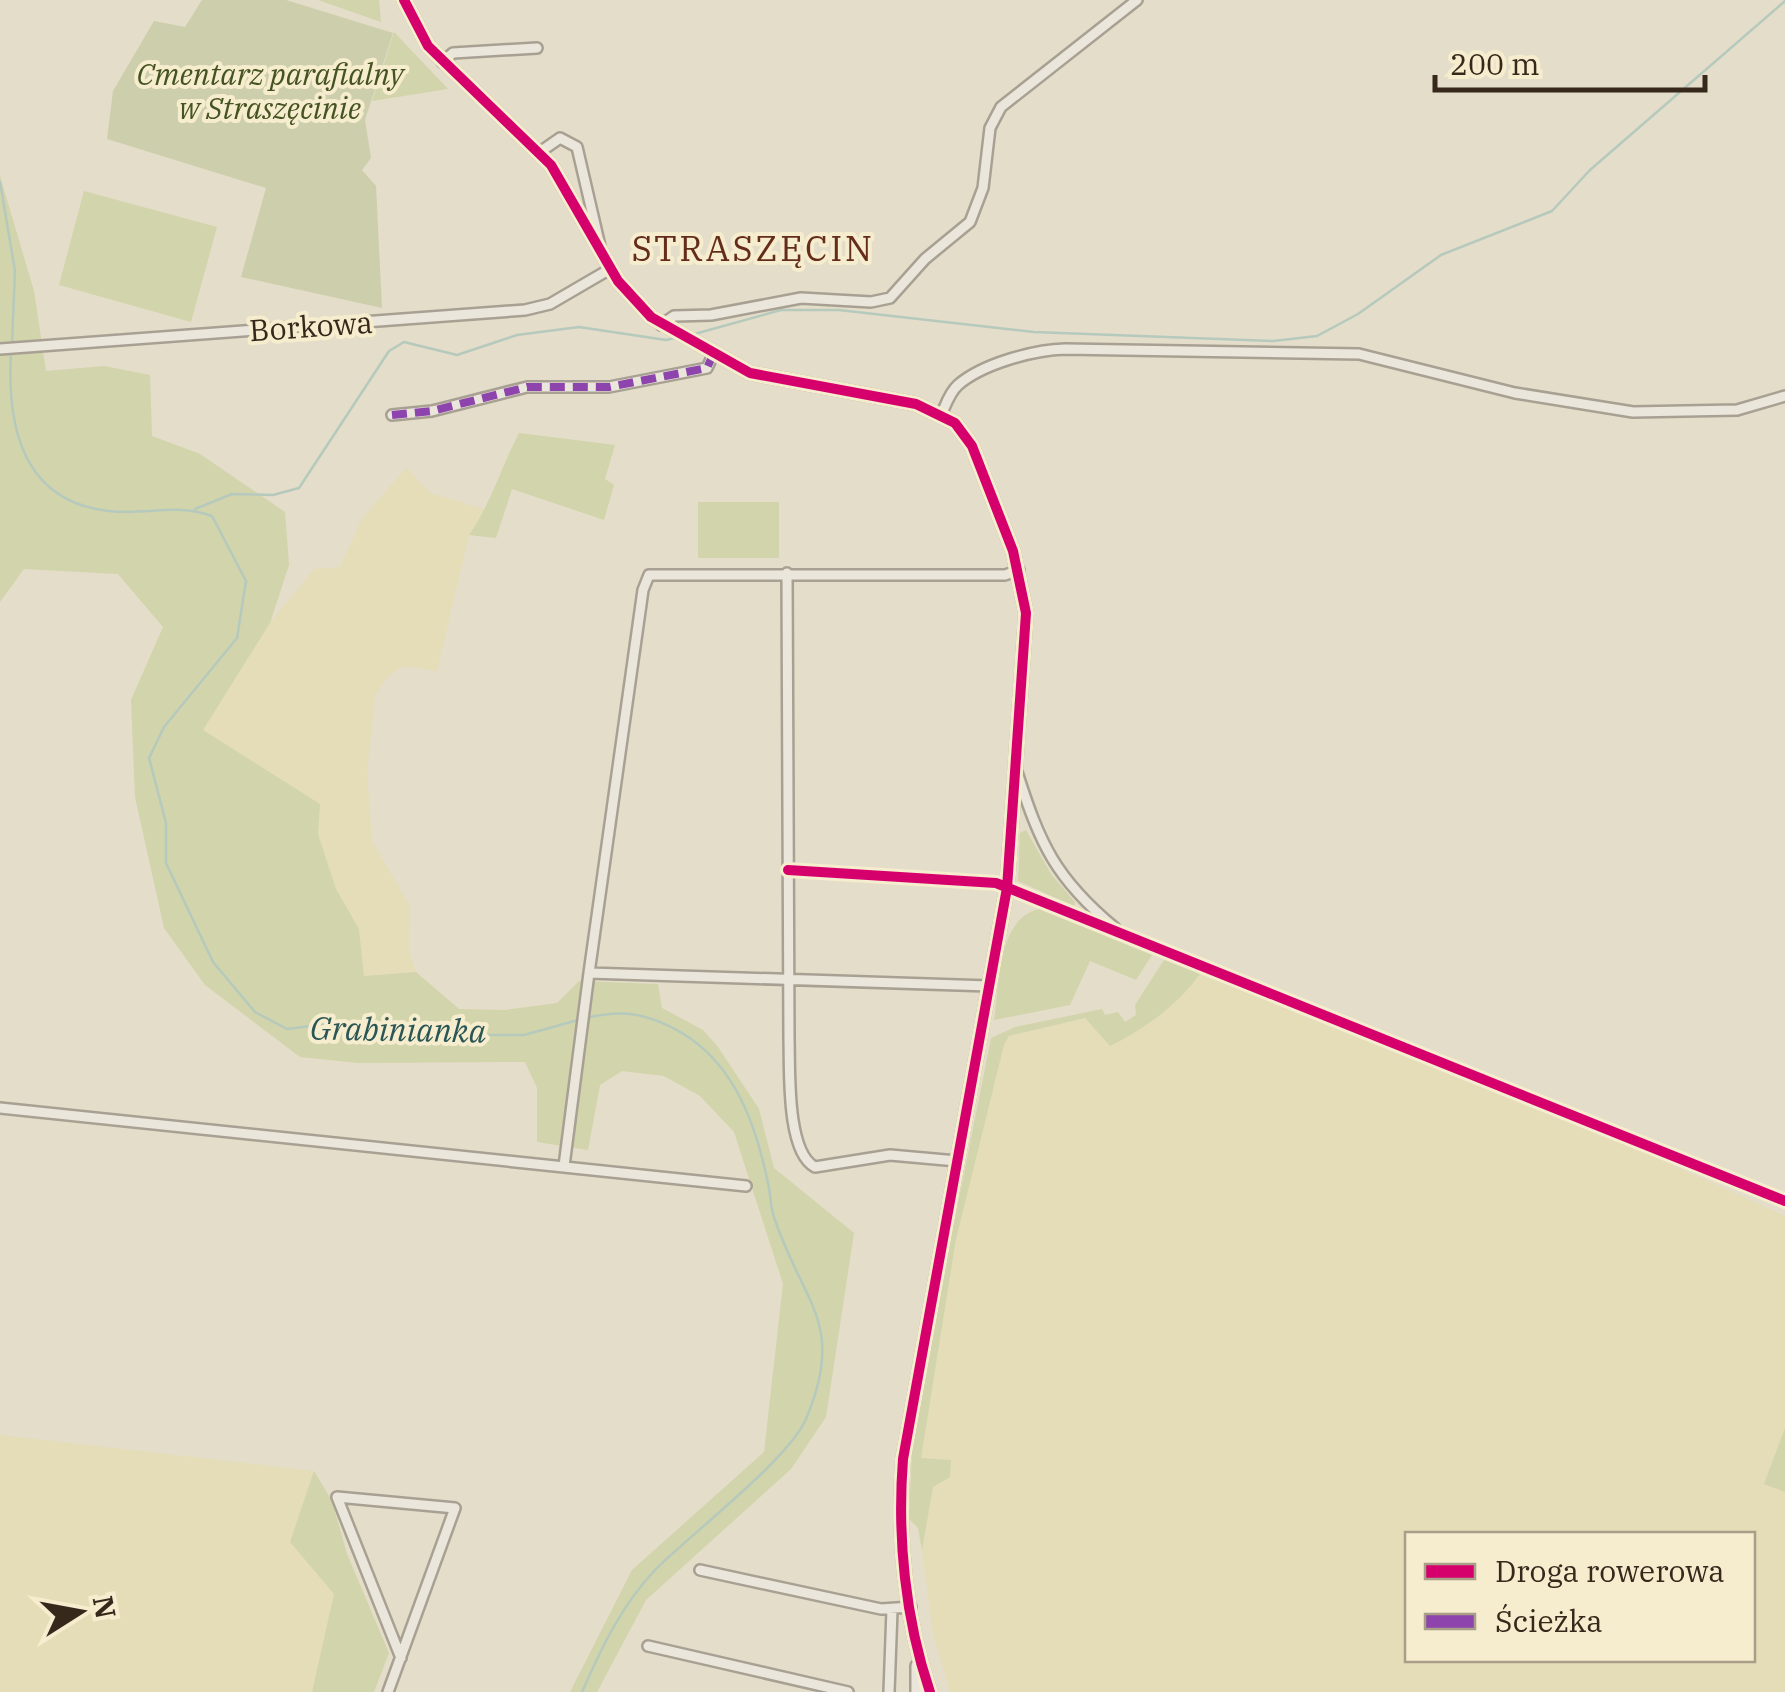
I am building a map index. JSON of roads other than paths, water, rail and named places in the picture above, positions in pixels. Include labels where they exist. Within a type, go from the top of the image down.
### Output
[{"type":"street","points":[[404,0],[415,30],[442,62],[540,152],[566,186],[610,269],[638,306],[711,354],[765,378],[895,400],[942,413],[961,429],[972,446],[1019,570],[1026,613],[1007,888],[903,1459],[902,1541],[918,1656],[930,1692]]},
{"type":"street","points":[[666,327],[674,316],[711,315],[801,298],[882,302],[890,298],[925,259],[970,222],[983,188],[990,128],[1001,107],[1137,0]]},
{"type":"street","points":[[442,62],[453,53],[537,48]]},
{"type":"street","points":[[540,152],[560,138],[577,146],[600,248]]},
{"type":"street","name":"Borkowa","points":[[0,349],[525,310],[550,304],[610,269]]},
{"type":"street","points":[[942,413],[957,386],[972,377],[1032,354],[1064,349],[1359,354],[1515,392],[1633,412],[1737,410],[1785,396]]},
{"type":"street","points":[[392,416],[432,411],[527,387],[618,386],[707,368],[711,354]]},
{"type":"street","points":[[564,1166],[645,580],[656,572],[1005,575],[1019,570]]},
{"type":"street","points":[[787,572],[791,1108],[808,1163],[822,1167],[890,1155],[957,1161]]},
{"type":"street","points":[[1016,768],[1030,817],[1053,865],[1088,905],[1122,932]]},
{"type":"street","points":[[788,870],[996,883],[1785,1201]]},
{"type":"street","points":[[589,973],[989,986]]},
{"type":"street","points":[[0,1108],[746,1186]]},
{"type":"street","points":[[388,1692],[455,1508],[337,1496],[354,1548],[400,1658]]},
{"type":"street","points":[[700,1570],[892,1610],[910,1607]]},
{"type":"street","points":[[889,1692],[892,1610]]},
{"type":"street","points":[[648,1646],[848,1692]]},
{"type":"street","points":[[917,1692],[918,1656]]},
{"type":"waterway","points":[[691,335],[781,310],[839,310],[1034,332],[1273,341],[1317,336],[1358,314],[1441,255],[1552,211],[1590,170],[1785,1]]},
{"type":"waterway","name":"Grabinianka","points":[[0,182],[15,271],[12,344]]},
{"type":"waterway","points":[[195,509],[232,494],[273,495],[299,488],[389,351],[404,342],[457,355],[517,335],[579,327],[666,340],[679,337]]},
{"type":"waterway","name":"Grabinianka","points":[[11,352],[10,383],[19,440],[30,464],[46,484],[67,499],[94,509],[180,510],[212,516],[246,581],[237,638],[164,727],[149,758],[166,823],[166,863],[213,962],[255,1012],[287,1029],[327,1024],[373,1028],[442,1025],[465,1026],[485,1035],[524,1035],[578,1020]]},
{"type":"waterway","name":"Grabinianka","points":[[582,1692],[613,1628],[644,1583],[760,1475],[796,1435],[806,1419],[822,1360],[816,1316],[773,1215],[756,1136],[726,1074],[693,1041],[662,1023],[631,1014],[586,1018]]},
{"type":"district","name":"STRASZĘCIN","points":[[753,249]]},
{"type":"park label","name":"Cmentarz parafialny w Straszęcinie","points":[[270,92]]}]
